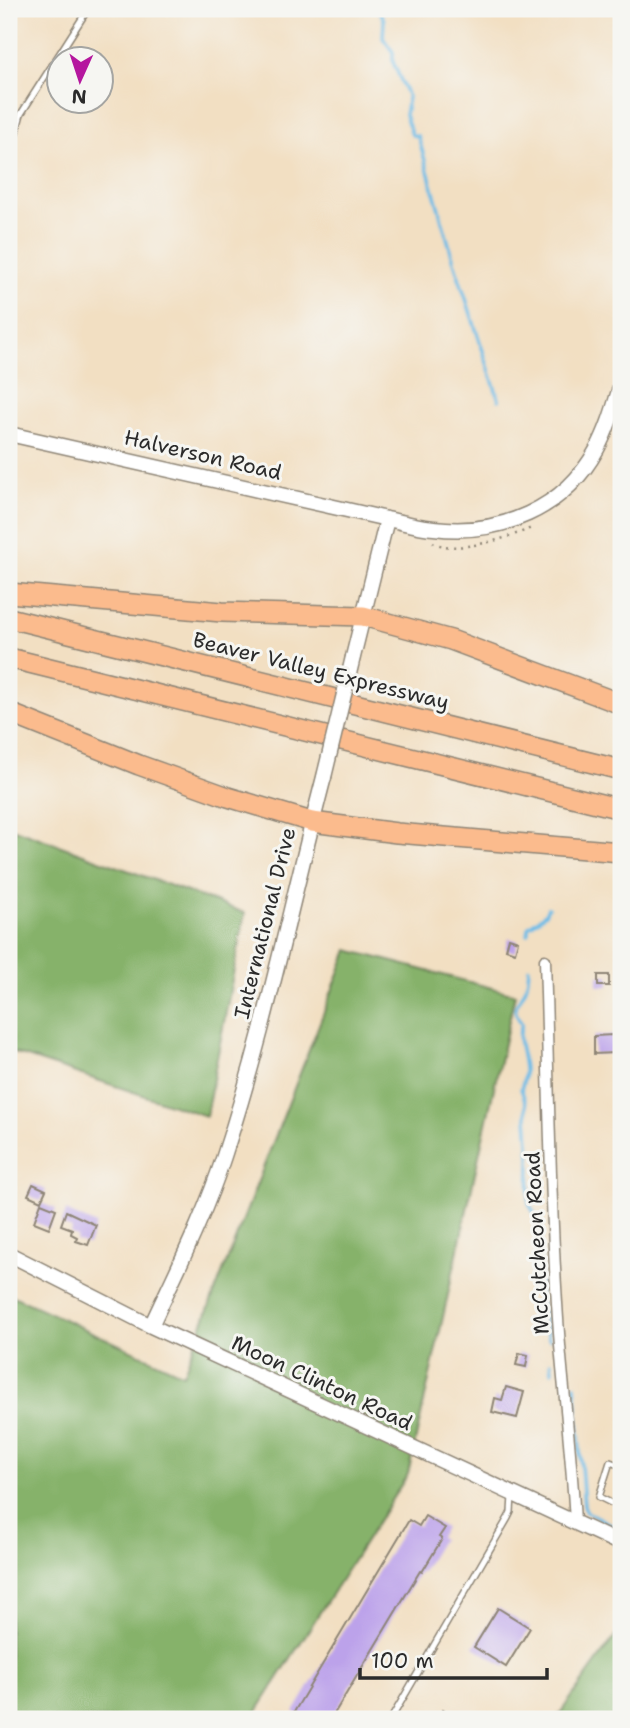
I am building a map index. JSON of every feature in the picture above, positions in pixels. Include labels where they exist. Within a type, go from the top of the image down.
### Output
[{"type":"highway","points":[[9,593],[222,612],[363,616],[451,640],[621,704]]},
{"type":"highway","name":"Beaver Valley Expressway","points":[[9,618],[621,769]]},
{"type":"highway","points":[[9,658],[621,809]]},
{"type":"highway","points":[[9,713],[139,765],[228,797],[312,822],[411,834],[621,852]]},
{"type":"street","name":"Halverson Road","points":[[9,434],[387,519],[433,528],[475,529],[507,523],[540,509],[575,480],[595,453],[610,421],[621,384]]},
{"type":"street","name":"International Drive","points":[[151,1326],[224,1157],[254,1052],[387,519]]},
{"type":"street","name":"McCutcheon Road","points":[[545,960],[556,1282],[575,1523]]},
{"type":"street","name":"Moon Clinton Road","points":[[9,1254],[151,1326],[621,1545]]},
{"type":"lane","points":[[9,158],[21,114],[88,9]]},
{"type":"lane","points":[[621,1466],[610,1462],[599,1497],[621,1508]]},
{"type":"lane","points":[[391,1719],[508,1518],[512,1495]]},
{"type":"green space","points":[[9,827],[245,913],[206,1116],[9,1051]]},
{"type":"green space","points":[[348,950],[515,994],[408,1474],[252,1719],[9,1719],[9,1294],[183,1374]]},
{"type":"green space","points":[[621,1628],[621,1719],[556,1719]]},
{"type":"building","points":[[509,938],[518,941],[515,952],[506,949]]},
{"type":"building","points":[[598,975],[609,975],[609,986],[598,986]]},
{"type":"building","points":[[613,1035],[614,1053],[594,1054],[594,1036]]},
{"type":"building","points":[[33,1184],[46,1190],[41,1201],[28,1195]]},
{"type":"building","points":[[41,1203],[56,1209],[49,1228],[34,1222]]},
{"type":"building","points":[[66,1211],[96,1225],[88,1245],[76,1241],[77,1237],[71,1234],[72,1229],[61,1225]]},
{"type":"building","points":[[519,1353],[528,1355],[526,1367],[516,1365]]},
{"type":"building","points":[[506,1387],[524,1392],[517,1418],[492,1412],[495,1398],[502,1400]]},
{"type":"building","points":[[425,1516],[445,1528],[439,1537],[442,1539],[331,1719],[307,1719],[294,1712],[409,1520],[419,1526]]},
{"type":"building","points":[[498,1608],[530,1628],[506,1667],[474,1647]]},
{"type":"building","points":[[443,1710],[458,1719],[437,1719]]},
{"type":"waterway","points":[[379,9],[384,20],[383,38],[393,52],[393,62],[408,97],[405,115],[412,135],[418,136],[454,262],[499,400]]},
{"type":"waterway","points":[[528,934],[528,927],[545,914],[548,907]]},
{"type":"waterway","points":[[529,968],[526,986],[515,1010],[522,1024],[519,1039],[524,1071],[521,1089],[526,1103],[530,1158],[529,1204],[536,1216],[541,1274],[539,1293],[549,1339]]},
{"type":"waterway","points":[[551,1362],[552,1371]]},
{"type":"waterway","points":[[575,1385],[584,1506],[587,1512],[619,1531]]}]
